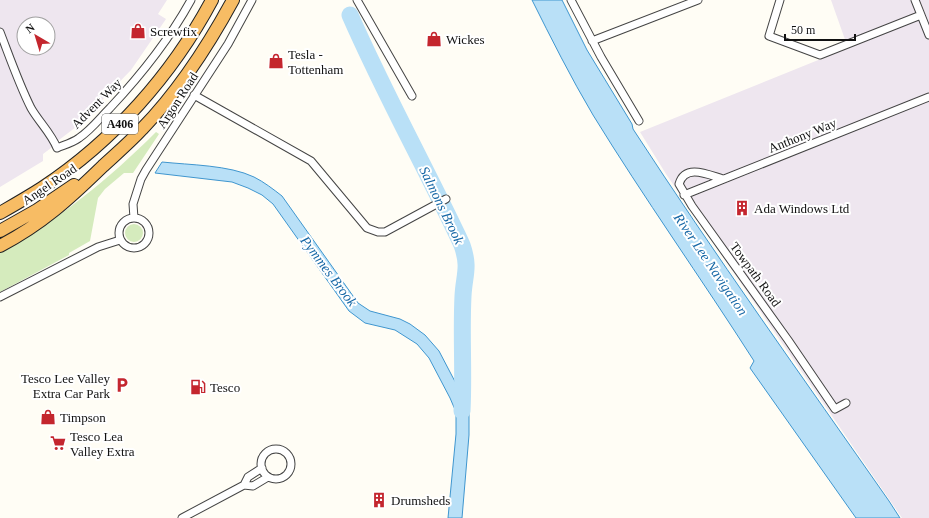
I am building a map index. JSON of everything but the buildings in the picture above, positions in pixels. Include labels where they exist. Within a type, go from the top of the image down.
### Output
[{"type":"highway","name":"A406","points":[[0,213],[64,172],[111,133],[138,106],[180,53],[212,0]]},
{"type":"highway","name":"A406","points":[[0,246],[18,237],[48,217],[143,128],[168,100],[206,47],[233,0]]},
{"type":"highway","name":"Angel Road","points":[[0,231],[59,196],[112,157]]},
{"type":"street","name":"Advent Way","points":[[0,32],[20,86],[32,110],[53,139],[57,148],[80,138],[133,83],[170,35],[191,0]]},
{"type":"street","name":"Argon Road","points":[[134,218],[133,204],[141,179],[228,44],[252,0]]},
{"type":"street","points":[[358,0],[412,96]]},
{"type":"street","points":[[571,0],[592,41],[639,121]]},
{"type":"street","points":[[592,41],[698,0]]},
{"type":"street","points":[[780,0],[769,36],[820,55],[921,15]]},
{"type":"street","points":[[915,0],[929,35]]},
{"type":"street","points":[[194,95],[310,161],[368,228],[373,231],[385,232],[446,199]]},
{"type":"street","name":"Anthony Way","points":[[684,194],[929,97]]},
{"type":"street","points":[[684,194],[679,184],[681,178],[688,173],[694,171],[723,179]]},
{"type":"street","name":"Towpath Road","points":[[684,194],[835,409],[846,403]]},
{"type":"street","points":[[130,218],[142,221],[148,227],[149,236],[147,240],[144,244],[136,248],[126,246],[120,240],[118,231],[122,223],[130,218]]},
{"type":"street","points":[[0,297],[98,247],[120,240]]},
{"type":"street","points":[[279,449],[286,452],[289,456],[291,464],[288,473],[285,476],[277,479],[268,477],[262,468],[261,462],[263,457],[269,451],[279,449]]},
{"type":"street","points":[[244,485],[248,477],[262,468]]},
{"type":"street","points":[[182,518],[244,485],[253,486],[268,477]]},
{"type":"shaded area","points":[[0,0],[167,0],[158,14],[166,19],[131,70],[76,127],[43,154],[43,161],[0,187]]},
{"type":"shaded area","points":[[831,0],[929,0],[929,518],[902,518],[666,174],[640,132],[848,48]]},
{"type":"green space","points":[[156,132],[159,134],[133,173],[124,173],[105,189],[98,198],[90,241],[69,253],[69,255],[0,292],[0,253],[43,226],[82,198],[138,150]]},
{"type":"green space","points":[[134,224],[140,227],[143,233],[140,239],[134,242],[128,239],[125,233],[128,227]]},
{"type":"water","name":"River Lee Navigation","points":[[532,0],[562,0],[587,50],[632,124],[633,129],[727,270],[900,518],[856,518],[750,368],[754,361],[632,177],[593,115]]},
{"type":"water","name":"Pymmes Brook","points":[[162,162],[209,166],[233,170],[254,177],[265,183],[282,196],[358,303],[370,311],[400,319],[410,324],[425,335],[439,351],[469,410],[469,435],[462,518],[448,518],[456,434],[456,412],[429,358],[417,344],[395,330],[365,323],[349,311],[273,204],[262,195],[232,182],[155,173]]},
{"type":"waterway","name":"Salmons Brook","points":[[350,15],[462,245],[466,260],[462,310],[462,411]]},
{"type":"place","name":"Screwfix","points":[[138,31]]},
{"type":"place","name":"Wickes","points":[[434,39]]},
{"type":"place","name":"Tesla - Tottenham","points":[[276,61]]},
{"type":"place","name":"Ada Windows Ltd","points":[[742,208]]},
{"type":"place","name":"Tesco Lee Valley Extra Car Park","points":[[122,385]]},
{"type":"place","name":"Tesco","points":[[198,387]]},
{"type":"place","name":"Timpson","points":[[48,417]]},
{"type":"place","name":"Tesco Lea Valley Extra","points":[[58,443]]},
{"type":"place","name":"Drumsheds","points":[[379,500]]}]
